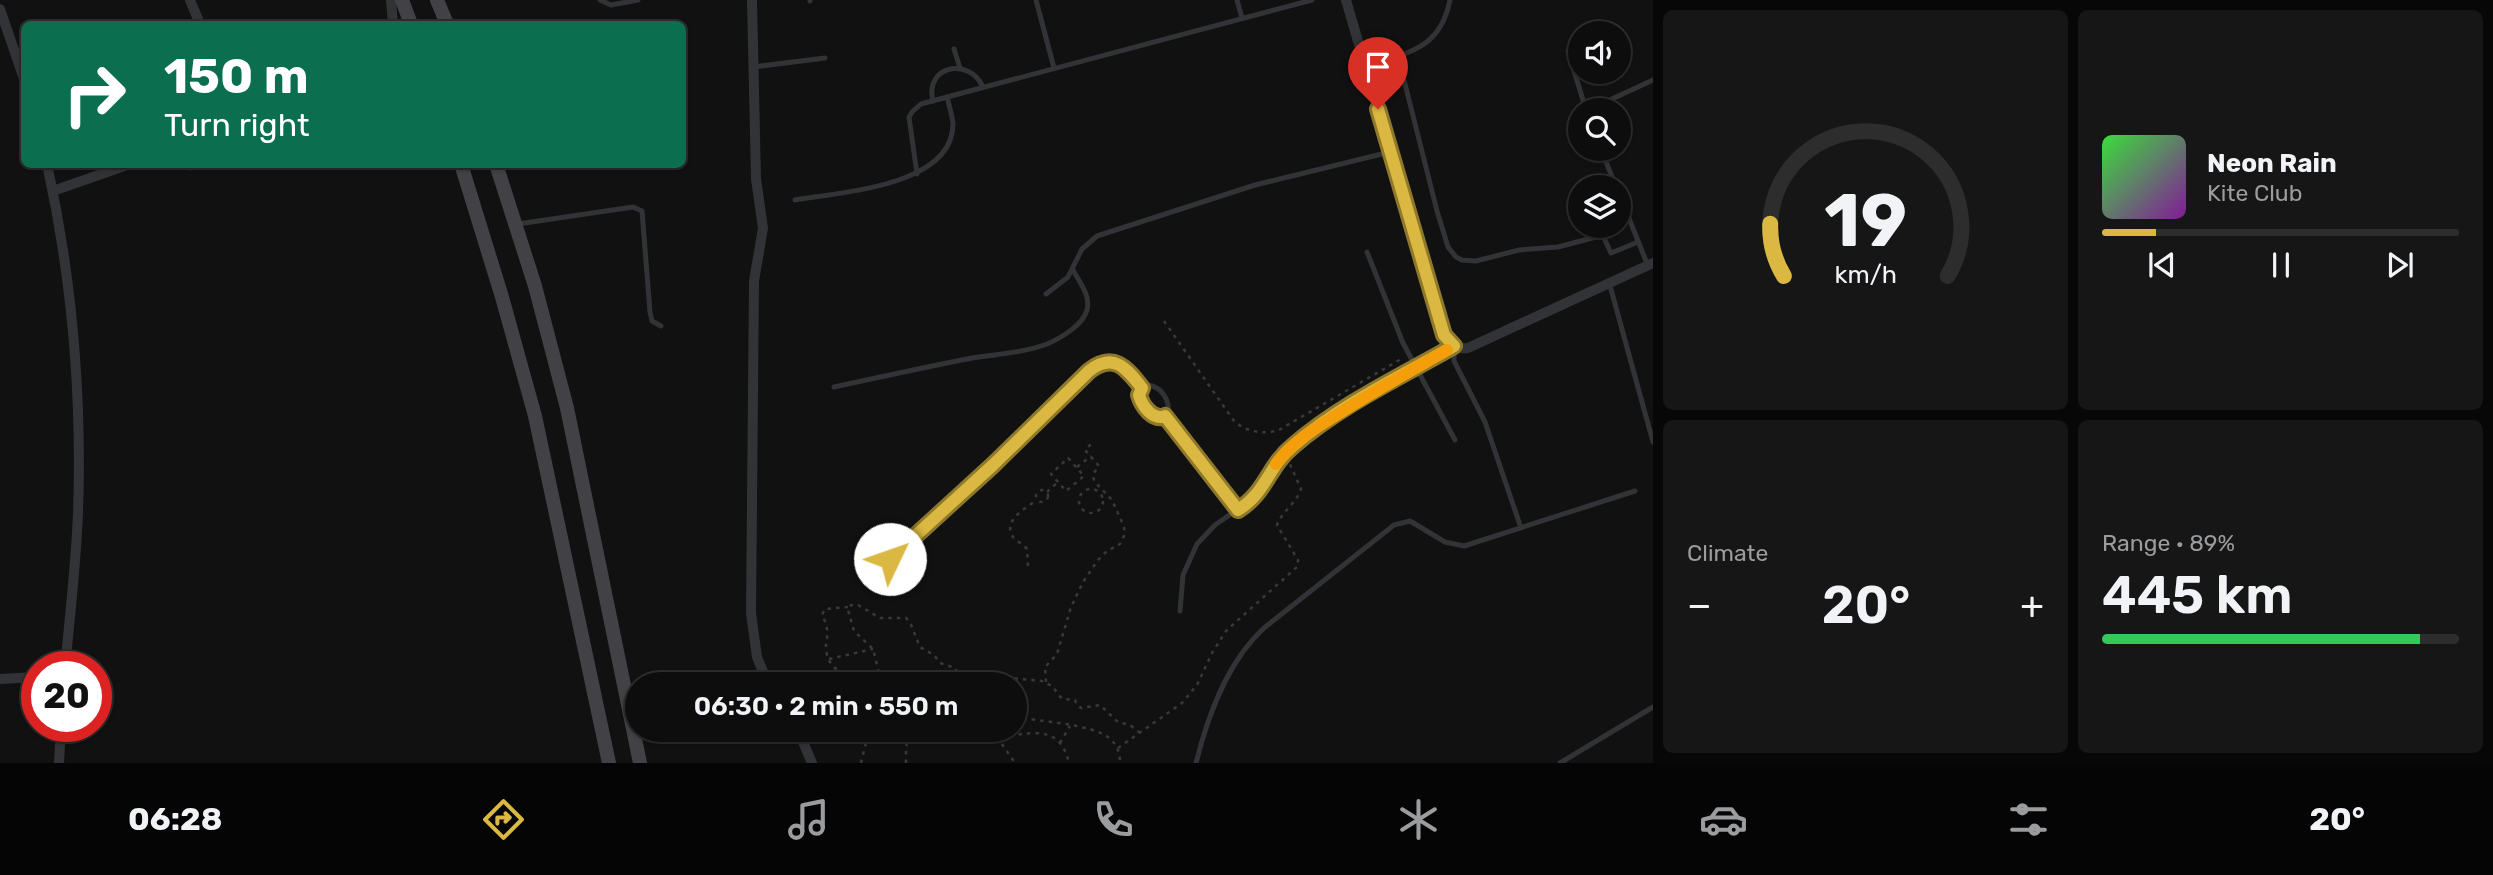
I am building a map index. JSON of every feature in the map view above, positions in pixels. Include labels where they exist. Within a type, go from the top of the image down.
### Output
[{"type":"street","points":[[190,0],[199,21]]},
{"type":"street","points":[[391,0],[393,21]]},
{"type":"street","points":[[402,0],[410,21]]},
{"type":"street","points":[[438,0],[446,21]]},
{"type":"street","points":[[752,0],[756,179],[763,228],[754,281],[751,613],[753,643],[764,672]]},
{"type":"street","points":[[1346,0],[1444,335],[1454,346],[1473,346],[1650,264]]},
{"type":"street","points":[[0,9],[21,70]]},
{"type":"street","points":[[48,168],[67,283],[78,420],[77,522],[66,651]]},
{"type":"street","points":[[53,191],[119,168]]},
{"type":"street","points":[[462,168],[535,416],[609,763]]},
{"type":"street","points":[[497,168],[555,359],[579,457],[640,763]]},
{"type":"street","points":[[0,679],[21,678]]},
{"type":"street","points":[[59,763],[60,742]]},
{"type":"street","points":[[803,742],[812,763]]},
{"type":"lane","points":[[600,0],[611,5],[638,0]]},
{"type":"lane","points":[[1036,0],[1054,68]]},
{"type":"lane","points":[[1237,0],[1242,18]]},
{"type":"lane","points":[[917,174],[909,117],[916,107],[1312,0]]},
{"type":"lane","points":[[1365,67],[1423,46],[1434,38],[1443,25],[1450,0]]},
{"type":"lane","points":[[954,49],[960,68]]},
{"type":"lane","points":[[1398,56],[1437,211],[1448,247],[1457,257],[1476,261],[1520,250],[1558,247],[1601,236],[1611,253],[1638,242]]},
{"type":"lane","points":[[753,67],[825,58]]},
{"type":"lane","points":[[933,101],[932,87],[944,72],[960,68],[972,72],[983,87]]},
{"type":"lane","points":[[1613,98],[1653,80]]},
{"type":"lane","points":[[795,200],[896,182],[917,174],[935,160],[948,143],[953,122],[947,97]]},
{"type":"lane","points":[[1046,294],[1068,277],[1082,249],[1097,236],[1255,184],[1390,152]]},
{"type":"lane","points":[[515,224],[633,207],[642,211],[650,312],[652,321],[661,326]]},
{"type":"lane","points":[[1631,224],[1650,264]]},
{"type":"lane","points":[[1367,252],[1391,318],[1455,440]]},
{"type":"lane","points":[[834,387],[1025,350],[1057,339],[1075,326],[1087,309],[1087,298],[1073,270]]},
{"type":"lane","points":[[1609,282],[1653,442]]},
{"type":"lane","points":[[1180,611],[1183,575],[1191,554],[1215,525],[1261,491],[1285,452],[1333,417],[1454,346],[1454,361],[1485,422],[1521,528]]},
{"type":"lane","points":[[890,559],[974,483],[1093,367],[1111,362],[1122,366],[1142,388]]},
{"type":"lane","points":[[1151,385],[1157,388],[1169,404],[1169,411],[1165,416],[1153,416],[1139,399],[1142,388],[1151,385]]},
{"type":"lane","points":[[1165,416],[1238,510]]},
{"type":"lane","points":[[1196,763],[1227,678],[1246,646],[1264,628],[1394,525],[1410,522],[1445,542],[1458,546],[1636,491]]},
{"type":"lane","points":[[1560,763],[1653,707]]},
{"type":"path","points":[[1164,321],[1234,421],[1242,428],[1266,433],[1279,430],[1409,355]]},
{"type":"path","points":[[1093,442],[1086,450],[1099,466],[1093,474],[1094,481],[1112,500],[1125,534],[1120,544],[1098,560],[1078,589],[1057,654],[1045,667],[1046,682],[1062,699],[1075,700],[1081,708],[1100,705],[1118,722],[1130,725],[1140,733]]},
{"type":"path","points":[[1118,748],[1182,703],[1197,685],[1226,631],[1298,566],[1298,560],[1277,525],[1301,489],[1285,452]]},
{"type":"path","points":[[1076,467],[1091,456]]},
{"type":"path","points":[[1069,458],[1084,476],[1066,491],[1058,482],[1051,474],[1069,458]]},
{"type":"path","points":[[1037,500],[1047,500],[1047,492],[1058,482]]},
{"type":"path","points":[[1037,500],[1035,495],[1039,490],[1047,492]]},
{"type":"path","points":[[1087,490],[1095,490],[1102,496],[1102,505],[1097,511],[1089,513],[1082,508],[1079,500],[1087,490]]},
{"type":"path","points":[[1028,566],[1027,549],[1013,536],[1011,525],[1014,518],[1037,500]]},
{"type":"path","points":[[840,672],[829,659],[829,633],[823,612],[858,605],[880,618],[906,618],[920,647],[934,655],[940,663],[953,665],[957,671],[982,681],[1011,678],[1046,682]]},
{"type":"path","points":[[849,607],[854,631],[873,649],[879,672]]},
{"type":"path","points":[[829,659],[873,649]]},
{"type":"path","points":[[1027,719],[1107,735],[1118,748],[1120,763]]},
{"type":"path","points":[[1060,743],[1070,726]]},
{"type":"path","points":[[1027,733],[1036,732],[1051,736],[1060,743],[1069,763]]},
{"type":"path","points":[[861,763],[866,742]]},
{"type":"path","points":[[906,763],[907,742]]},
{"type":"path","points":[[1000,742],[1015,763]]},
{"type":"slow traffic","points":[[1276,464],[1285,452],[1313,430],[1447,350]]},
{"type":"route","points":[[890,559],[1099,364],[1111,362],[1127,369],[1142,388],[1139,395],[1141,402],[1153,416],[1165,416],[1238,510],[1261,491],[1278,461],[1294,444],[1372,393],[1454,346],[1449,344],[1444,335],[1378,109]]}]
